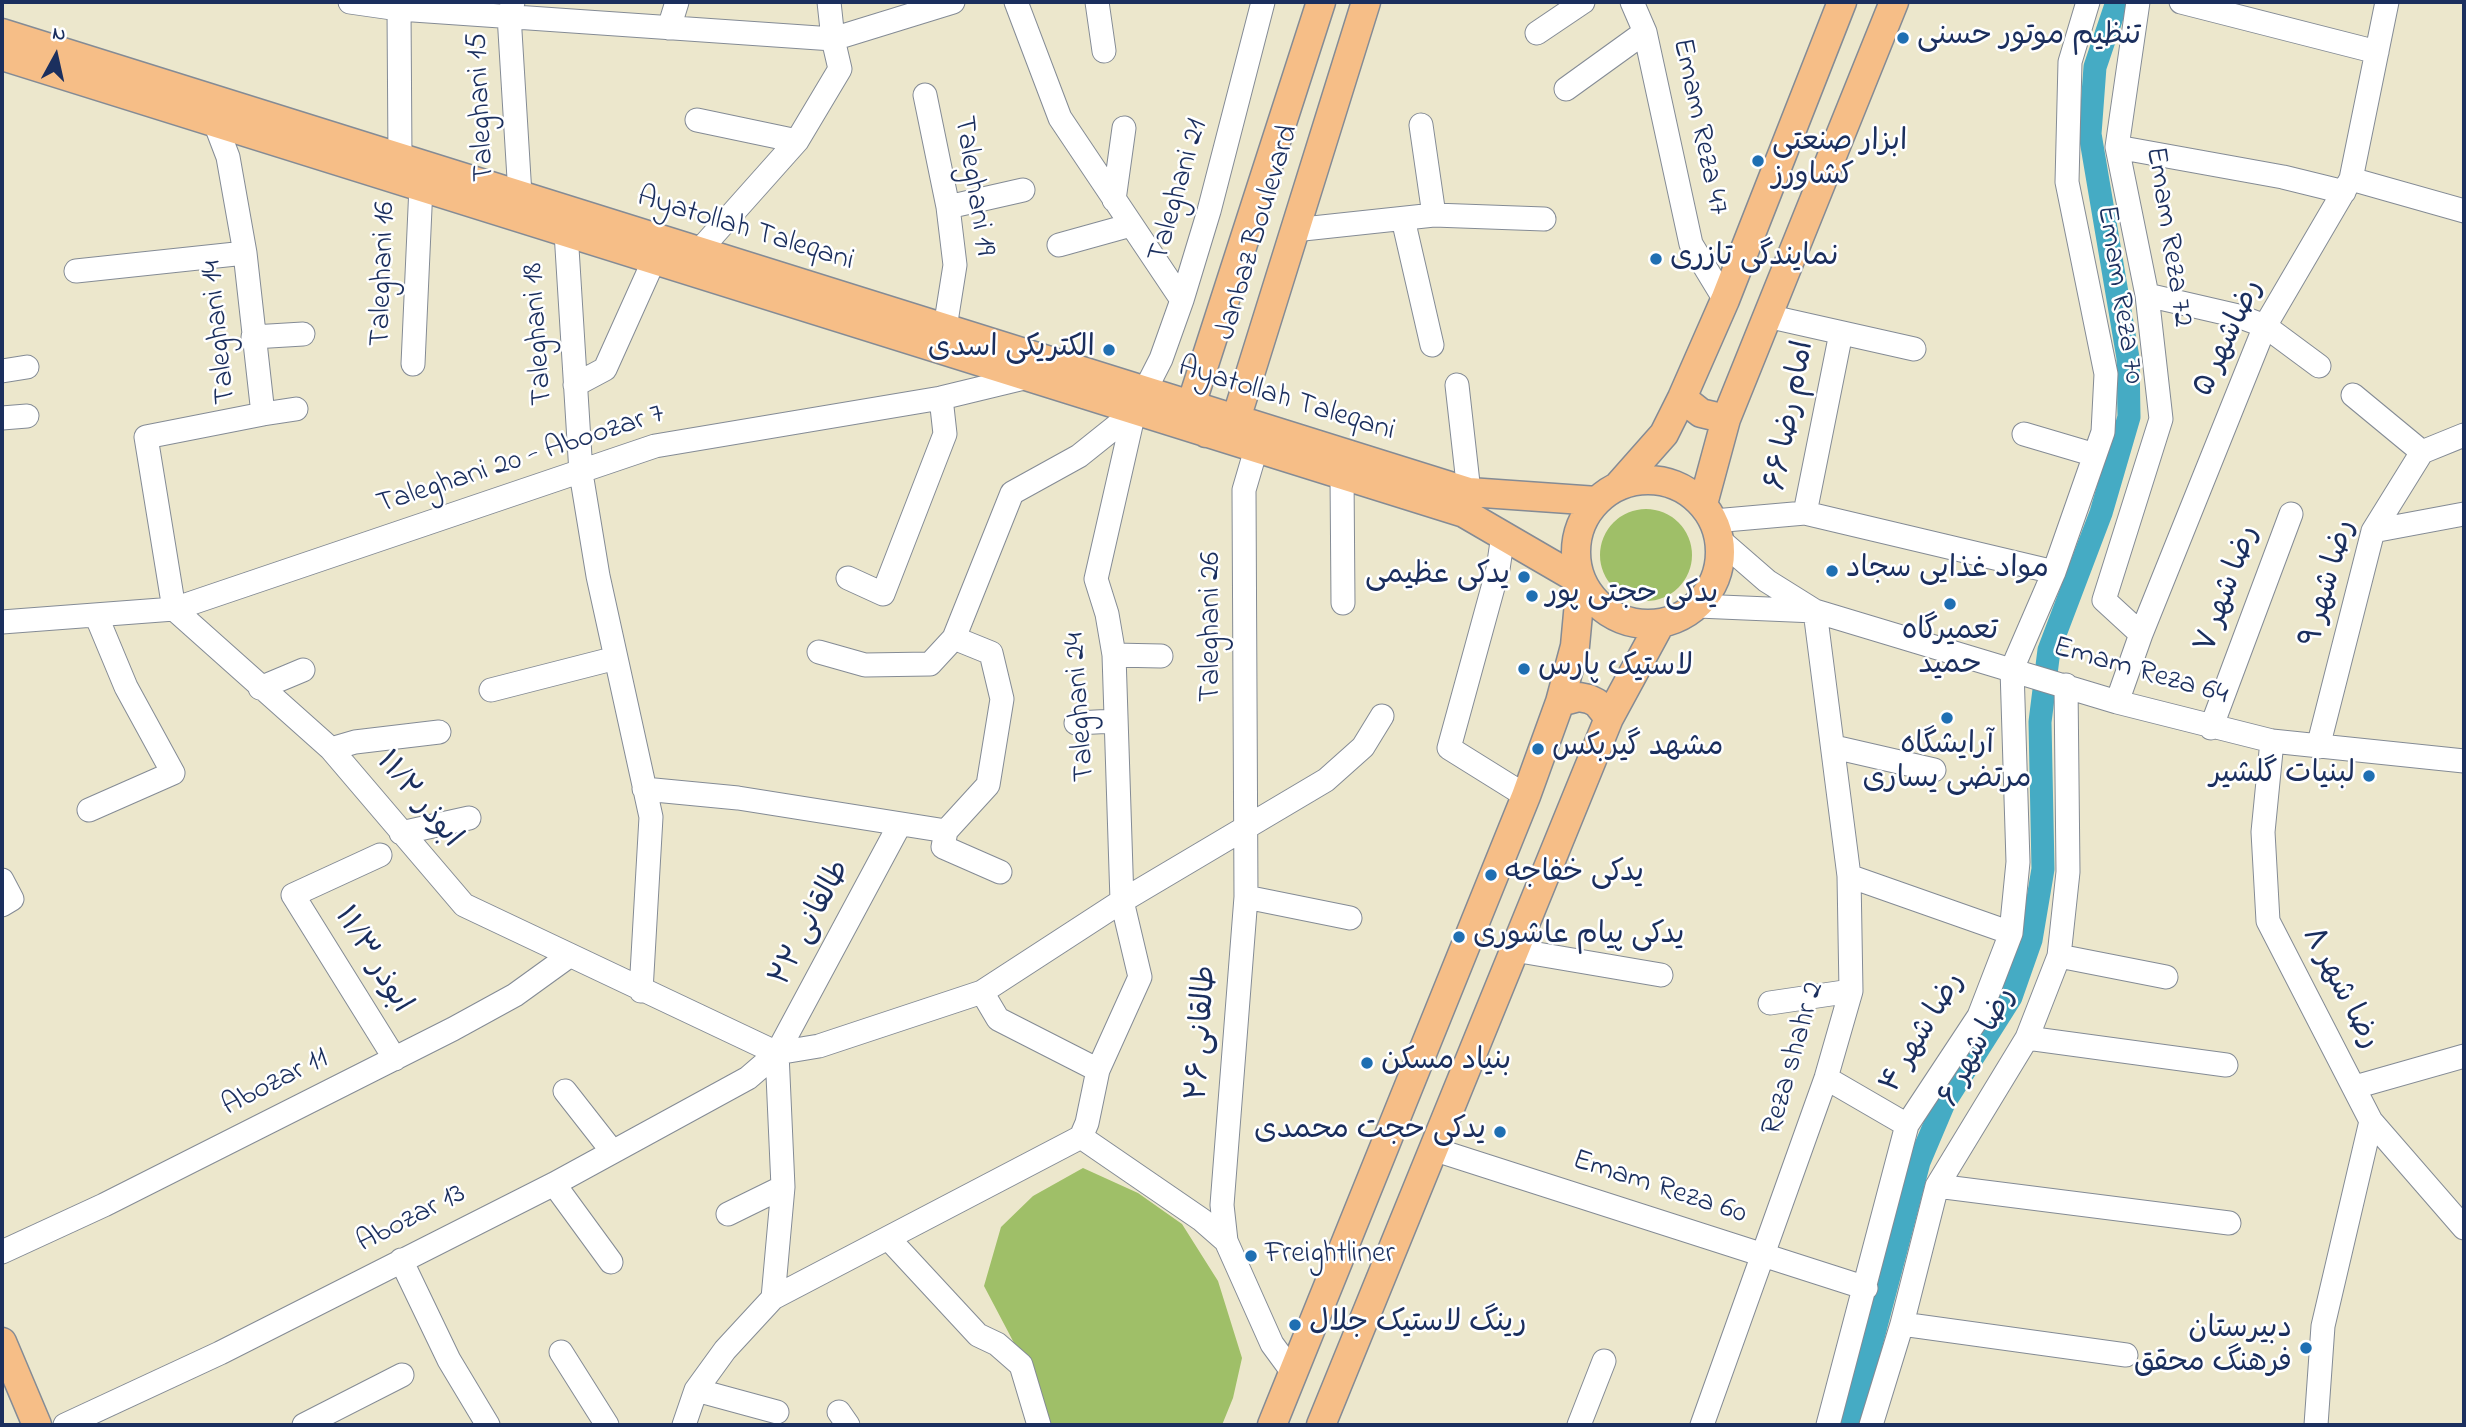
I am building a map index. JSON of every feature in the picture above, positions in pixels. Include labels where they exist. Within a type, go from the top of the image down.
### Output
[{"type":"main road","name":"Janbaz Boulevard","points":[[1191,405],[1321,2]]},
{"type":"main road","name":"Janbaz Boulevard","points":[[1236,419],[1366,2]]},
{"type":"main road","points":[[1842,2],[1725,300],[1682,398],[1664,434],[1608,493],[1579,530],[1576,564],[1581,581],[1594,601],[1613,616],[1636,624],[1660,624],[1680,618],[1698,606],[1713,587],[1720,565],[1713,522],[1726,419],[1894,2]]},
{"type":"main road","name":"Ayatollah Taleqani","points":[[2,33],[1064,365],[1206,433],[1259,438],[1466,503]]},
{"type":"main road","name":"Ayatollah Taleqani","points":[[2,56],[1029,377],[1140,402],[1191,405],[1236,419],[1259,438],[1342,475],[1466,503]]},
{"type":"main road","points":[[1224,299],[1268,314]]},
{"type":"main road","points":[[1682,398],[1700,413],[1726,419]]},
{"type":"main road","points":[[1191,405],[1206,433],[1236,419]]},
{"type":"main road","points":[[1466,503],[1608,493],[1655,480],[1689,492],[1713,522]]},
{"type":"main road","points":[[1466,503],[1503,535],[1581,581]]},
{"type":"main road","points":[[1272,1425],[1526,796],[1560,702],[1575,646],[1581,581]]},
{"type":"main road","points":[[1321,1425],[1609,718],[1660,624]]},
{"type":"main road","points":[[1560,702],[1579,697],[1589,699],[1597,703],[1609,718]]},
{"type":"main road","points":[[2,1342],[37,1425]]},
{"type":"street","points":[[350,2],[399,9],[511,8],[669,28],[833,39],[950,2]]},
{"type":"street","points":[[669,28],[677,2]]},
{"type":"street","points":[[699,251],[797,141],[840,69],[829,2]]},
{"type":"street","points":[[1016,2],[1060,118],[1182,300]]},
{"type":"street","points":[[1097,2],[1104,51]]},
{"type":"street","name":"Taleghani 21","points":[[1140,402],[1161,359],[1182,300],[1209,211],[1263,2]]},
{"type":"street","points":[[1537,33],[1583,2]]},
{"type":"street","name":"Emam Reza 47","points":[[1632,2],[1645,32],[1691,244],[1725,300]]},
{"type":"street","name":"Emam Reza 70","points":[[2012,669],[2054,572],[2103,432],[2106,374],[2067,182],[2070,62],[2088,2]]},
{"type":"street","name":"Emam Reza 72","points":[[2138,2],[2118,147],[2147,295],[2161,419],[2104,600],[2141,634]]},
{"type":"street","points":[[2181,2],[2377,52]]},
{"type":"street","name":"رضاشهر ۵","points":[[2117,702],[2141,634],[2265,326],[2348,186],[2387,2]]},
{"type":"street","name":"Taleghani 15","points":[[511,8],[520,195]]},
{"type":"street","points":[[399,9],[400,158]]},
{"type":"street","points":[[1566,89],[1645,32]]},
{"type":"street","name":"Taleghani 19","points":[[925,94],[948,207],[955,265],[945,328]]},
{"type":"street","points":[[697,120],[797,141]]},
{"type":"street","name":"Taleghani 14","points":[[174,609],[146,437],[263,414],[245,253],[228,157],[215,122]]},
{"type":"street","points":[[1421,125],[1434,215]]},
{"type":"street","points":[[1114,200],[1124,128]]},
{"type":"street","points":[[2118,147],[2348,186],[2464,211]]},
{"type":"street","name":"Taleghani 16","points":[[413,364],[421,186]]},
{"type":"street","points":[[948,207],[1023,190]]},
{"type":"street","points":[[1294,230],[1434,215],[1544,219]]},
{"type":"street","points":[[1403,219],[1432,345]]},
{"type":"street","points":[[1059,245],[1131,225]]},
{"type":"street","name":"Taleghani 18","points":[[566,232],[581,473],[598,576],[651,817],[640,991]]},
{"type":"street","points":[[76,271],[245,253]]},
{"type":"street","points":[[575,385],[605,369],[654,260]]},
{"type":"street","points":[[2147,295],[2238,316],[2265,326],[2319,366]]},
{"type":"street","points":[[1768,316],[1914,349]]},
{"type":"street","name":"امام رضا ۶۶","points":[[1805,513],[1841,332]]},
{"type":"street","points":[[253,337],[303,334]]},
{"type":"street","name":"Taleghani 20 - Aboozar 7","points":[[2,622],[174,609],[655,446],[941,398],[1029,377],[1064,365]]},
{"type":"street","points":[[2,371],[27,367]]},
{"type":"street","points":[[1457,385],[1466,503]]},
{"type":"street","points":[[2353,395],[2422,452],[2464,435]]},
{"type":"street","points":[[848,578],[883,594],[945,434],[941,398]]},
{"type":"street","points":[[819,652],[865,665],[930,664],[954,638],[1012,493],[1079,456],[1140,402]]},
{"type":"street","name":"Taleghani 24","points":[[1081,1137],[1087,1123],[1098,1070],[1140,977],[1122,901],[1123,860],[1114,655],[1107,614],[1096,579],[1140,402]]},
{"type":"street","points":[[263,414],[296,409]]},
{"type":"street","points":[[2,418],[27,416]]},
{"type":"street","points":[[2024,434],[2095,455]]},
{"type":"street","name":"Taleghani 26","points":[[1247,830],[1244,490],[1259,438]]},
{"type":"street","name":"رضا شهر ۹","points":[[2318,747],[2373,531],[2422,452]]},
{"type":"street","points":[[1342,475],[1343,603]]},
{"type":"street","points":[[1713,522],[1805,513],[2054,572]]},
{"type":"street","name":"رضا شهر ۷","points":[[2211,728],[2291,514]]},
{"type":"street","points":[[2373,531],[2463,518]]},
{"type":"street","points":[[1713,522],[1767,581],[1811,608]]},
{"type":"street","points":[[1503,535],[1498,569],[1449,748],[1526,796]]},
{"type":"street","points":[[1698,606],[1811,608]]},
{"type":"street","name":"Emam Reza 64","points":[[1811,608],[2117,702],[2211,728],[2272,741],[2464,761]]},
{"type":"street","name":"Reza shahr 2","points":[[1702,1425],[1765,1257],[1826,1078],[1851,991],[1849,876],[1834,747],[1811,608]]},
{"type":"street","name":"ابوذر ۱۱/۲","points":[[174,609],[331,749],[464,905],[640,991],[777,1053]]},
{"type":"street","points":[[89,810],[173,773],[125,687],[96,615]]},
{"type":"street","points":[[954,638],[991,653],[1002,699],[988,785],[946,831],[943,847],[1000,872]]},
{"type":"street","points":[[1114,655],[1161,656]]},
{"type":"street","points":[[491,690],[616,658]]},
{"type":"street","name":"رضا شهر ۴","points":[[1828,1425],[1907,1125],[1979,1016],[2011,933],[2018,862],[2012,669]]},
{"type":"street","points":[[260,688],[303,670]]},
{"type":"street","name":"رضا شهر ۶","points":[[1871,1425],[1902,1324],[1937,1186],[2027,1038],[2059,956],[2068,872],[2066,685]]},
{"type":"street","points":[[773,1298],[783,1187],[777,1053],[819,1046],[982,992],[1122,901],[1247,830],[1345,765],[1363,747],[1382,716]]},
{"type":"street","points":[[1076,723],[1115,721]]},
{"type":"street","points":[[331,749],[355,742],[439,732]]},
{"type":"street","name":"رضا شهر ۸","points":[[2272,741],[2263,832],[2268,921],[2371,1121],[2464,1228]]},
{"type":"street","points":[[1834,747],[1934,770]]},
{"type":"street","points":[[644,789],[738,799],[946,831]]},
{"type":"street","points":[[401,833],[469,818]]},
{"type":"street","name":"طالقانی ۲۲","points":[[777,1053],[901,824]]},
{"type":"street","name":"طالقانی ۲۶","points":[[1226,1241],[1222,1205],[1247,897],[1247,830]]},
{"type":"street","name":"ابوذر ۱۱/۳","points":[[380,855],[293,895],[395,1059]]},
{"type":"street","points":[[1849,876],[2011,933]]},
{"type":"street","points":[[2,880],[12,899],[2,905]]},
{"type":"street","points":[[1247,897],[1350,918]]},
{"type":"street","points":[[1514,950],[1661,975]]},
{"type":"street","name":"Abozar 11","points":[[2,1252],[104,1205],[395,1059],[515,995],[569,956]]},
{"type":"street","points":[[2059,956],[2166,976]]},
{"type":"street","points":[[1770,1003],[1851,991]]},
{"type":"street","points":[[982,992],[998,1019],[1098,1070]]},
{"type":"street","points":[[2027,1038],[2226,1065]]},
{"type":"street","name":"Abozar 13","points":[[65,1425],[220,1353],[554,1184],[748,1078],[777,1053]]},
{"type":"street","points":[[2355,1087],[2464,1056]]},
{"type":"street","points":[[1826,1078],[1907,1125]]},
{"type":"street","points":[[565,1091],[612,1151]]},
{"type":"street","points":[[2316,1425],[2323,1326],[2371,1121]]},
{"type":"street","points":[[684,1425],[696,1390],[725,1350],[773,1298],[889,1240],[1081,1137],[1202,1220],[1226,1241],[1272,1344],[1294,1374]]},
{"type":"street","name":"Emam Reza 60","points":[[1433,1149],[1866,1288]]},
{"type":"street","points":[[554,1184],[611,1262]]},
{"type":"street","points":[[1937,1186],[2229,1223]]},
{"type":"street","points":[[728,1214],[783,1187]]},
{"type":"street","points":[[889,1240],[978,1335],[997,1344],[1021,1365],[1039,1425]]},
{"type":"street","points":[[401,1260],[449,1360],[488,1425]]},
{"type":"street","points":[[1902,1324],[2126,1355]]},
{"type":"street","points":[[561,1352],[607,1425]]},
{"type":"street","points":[[1579,1425],[1604,1362]]},
{"type":"street","points":[[304,1425],[402,1375]]},
{"type":"street","points":[[696,1390],[776,1412]]},
{"type":"green space","points":[[1646,509],[1664,512],[1679,522],[1689,537],[1692,555],[1689,573],[1679,588],[1664,598],[1646,601],[1628,598],[1613,588],[1603,573],[1600,555],[1603,537],[1613,522],[1628,512]]},
{"type":"green space","points":[[1083,1168],[1138,1193],[1182,1224],[1218,1281],[1242,1358],[1233,1398],[1222,1425],[1049,1425],[1043,1398],[984,1286],[1001,1227],[1033,1196]]},
{"type":"waterway","points":[[1850,1425],[1919,1162],[1944,1103],[2011,997],[2031,940],[2043,869],[2040,722],[2049,650],[2101,513],[2129,417],[2128,358],[2090,134],[2095,67],[2117,2]]},
{"type":"place","name":"تنظیم موتور حسنی","points":[[1903,38]]},
{"type":"place","name":"ابزار صنعتی کشاورز","points":[[1758,161]]},
{"type":"place","name":"نمایندگی تازری","points":[[1656,259]]},
{"type":"place","name":"الکتریکی اسدی","points":[[1109,350]]},
{"type":"place","name":"مواد غذایی سجاد","points":[[1832,571]]},
{"type":"place","name":"یدکی عظیمی","points":[[1524,577]]},
{"type":"place","name":"یدکی حجتی پور","points":[[1532,596]]},
{"type":"place","name":"تعمیرگاه حمید","points":[[1950,604]]},
{"type":"place","name":"لاستیک پارس","points":[[1524,669]]},
{"type":"place","name":"آرایشگاه مرتضی یساری","points":[[1947,718]]},
{"type":"place","name":"مشهد گیربکس","points":[[1538,749]]},
{"type":"place","name":"لبنیات گلشیر","points":[[2369,776]]},
{"type":"place","name":"یدکی خفاجه","points":[[1491,875]]},
{"type":"place","name":"یدکی پیام عاشوری","points":[[1459,937]]},
{"type":"place","name":"بنیاد مسکن","points":[[1367,1063]]},
{"type":"place","name":"یدکی حجت محمدی","points":[[1500,1132]]},
{"type":"place","name":"Freightliner","points":[[1251,1256]]},
{"type":"place","name":"رینگ لاستیک جلال","points":[[1295,1325]]},
{"type":"place","name":"دبیرستان فرهنگ محقق","points":[[2306,1348]]}]
